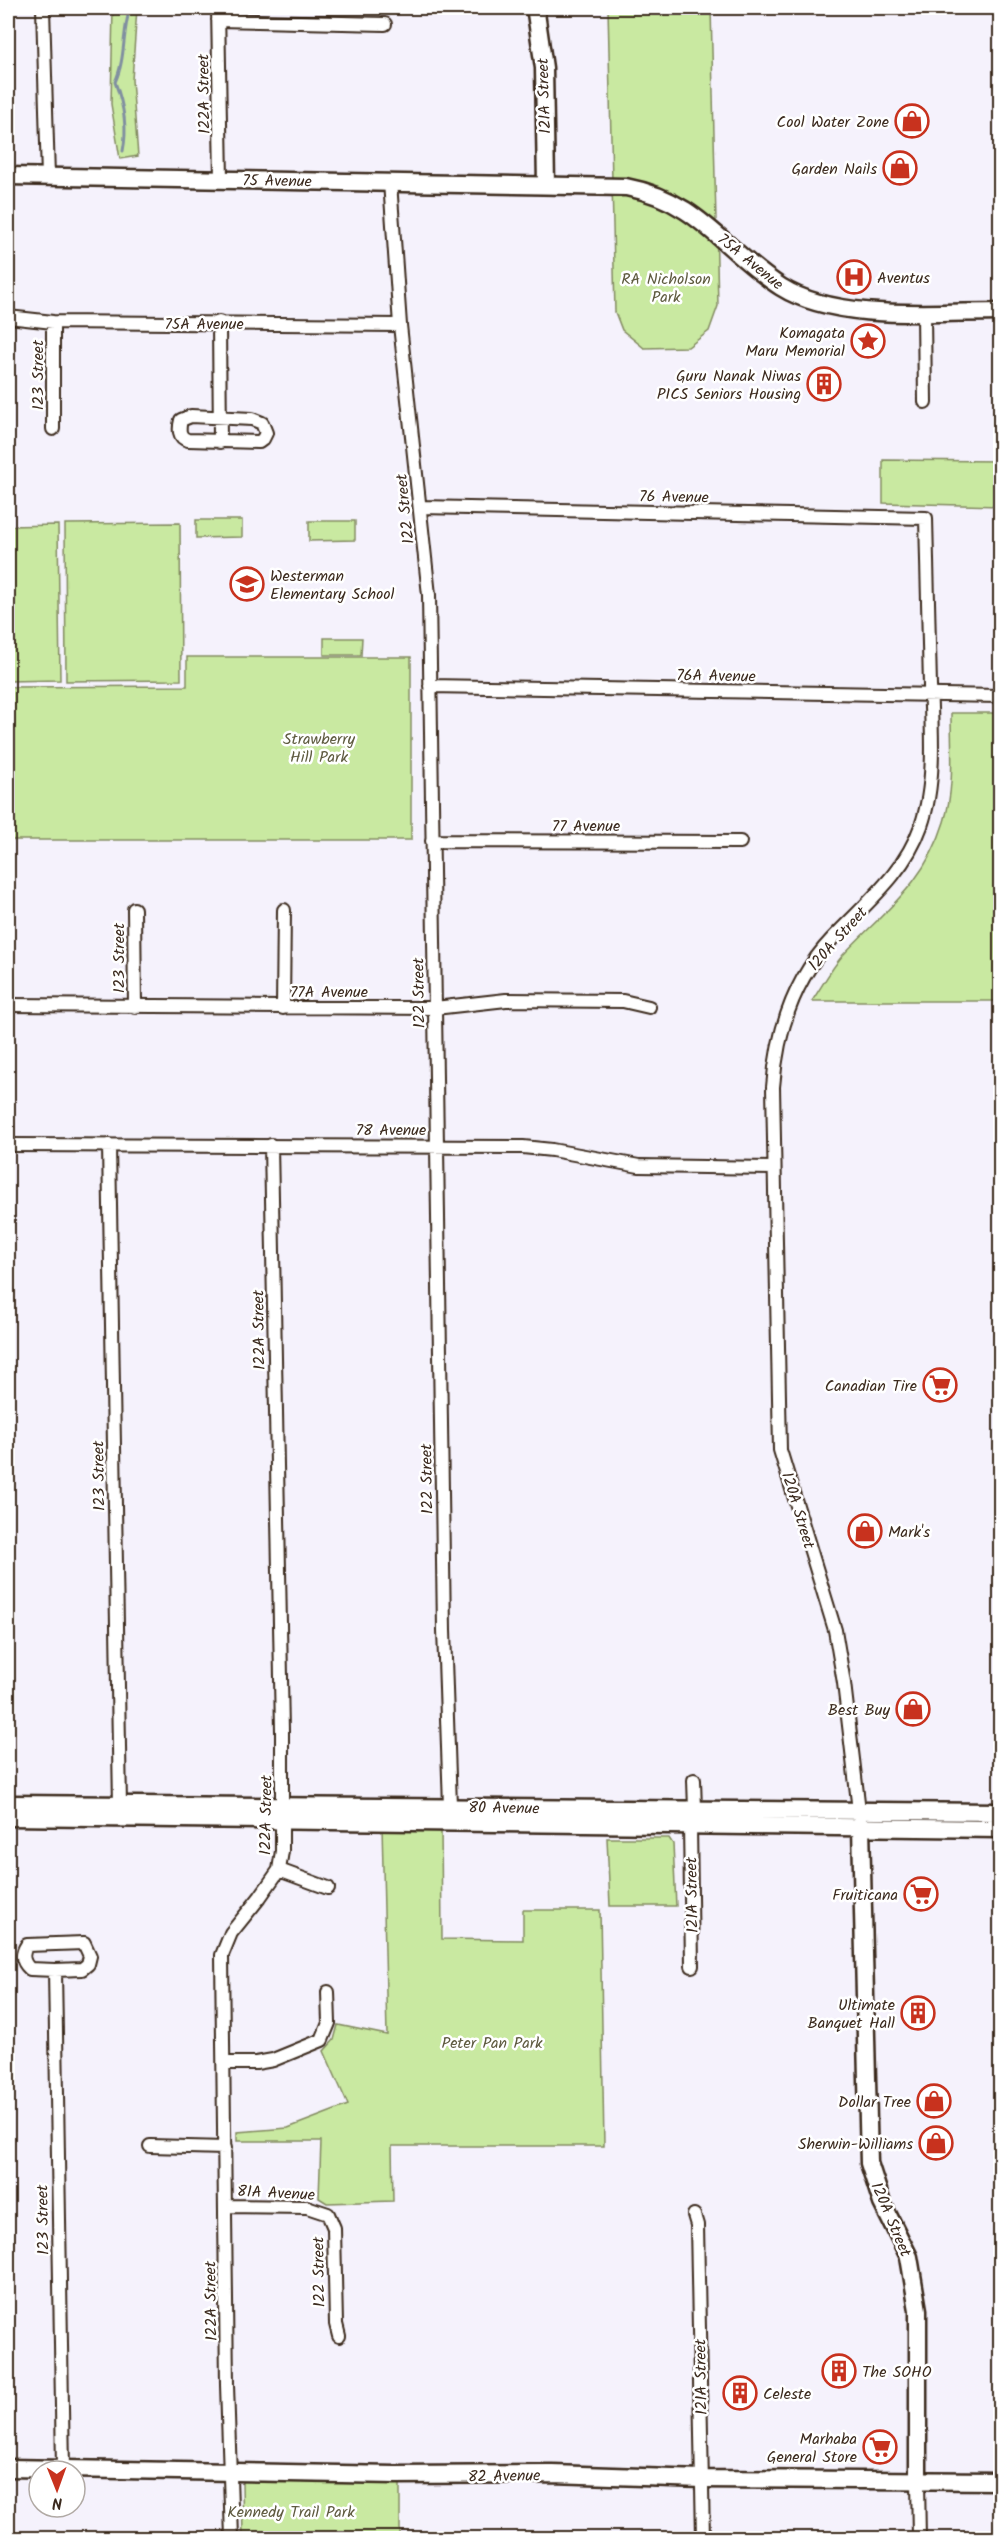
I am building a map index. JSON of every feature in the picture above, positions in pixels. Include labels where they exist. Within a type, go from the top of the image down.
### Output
[{"type":"street","points":[[43,8],[48,177]]},
{"type":"street","name":"121A Street","points":[[533,8],[536,13],[544,68],[546,185]]},
{"type":"street","points":[[218,14],[385,24]]},
{"type":"street","name":"122A Street","points":[[218,14],[221,180]]},
{"type":"street","name":"75 Avenue","points":[[8,176],[546,185]]},
{"type":"street","name":"122 Street","points":[[390,182],[400,324],[429,595],[444,1630],[450,1806]]},
{"type":"street","name":"75A Avenue","points":[[546,185],[626,187],[656,195],[682,207],[774,282],[809,300],[862,311],[1000,312]]},
{"type":"street","points":[[924,312],[924,402]]},
{"type":"street","name":"75A Avenue","points":[[8,317],[53,322],[400,324]]},
{"type":"street","name":"123 Street","points":[[53,322],[53,429]]},
{"type":"street","points":[[219,322],[220,442]]},
{"type":"street","points":[[191,416],[219,417],[262,423],[266,433],[263,440],[259,442],[220,442],[188,440],[183,438],[179,430],[181,420],[191,416]]},
{"type":"street","name":"76 Avenue","points":[[421,507],[926,518]]},
{"type":"street","name":"120A Street","points":[[919,2538],[918,2310],[909,2257],[882,2203],[869,2163],[861,1827],[844,1683],[835,1630],[780,1450],[773,1088],[775,1056],[780,1033],[795,991],[808,968],[831,940],[879,892],[904,863],[922,825],[932,771],[926,518]]},
{"type":"street","name":"76A Avenue","points":[[430,686],[1000,696]]},
{"type":"street","name":"77 Avenue","points":[[432,841],[740,843]]},
{"type":"street","name":"123 Street","points":[[134,909],[135,1007]]},
{"type":"street","points":[[283,1008],[284,910]]},
{"type":"street","name":"77A Avenue","points":[[8,1005],[435,1008],[506,1000],[623,1001],[649,1007]]},
{"type":"street","name":"78 Avenue","points":[[8,1145],[534,1148],[639,1166],[773,1168]]},
{"type":"street","name":"123 Street","points":[[109,1145],[120,1806]]},
{"type":"street","name":"122A Street","points":[[232,2538],[225,2063],[221,1963],[224,1947],[231,1933],[279,1870],[282,1851],[271,1145]]},
{"type":"street","name":"121A Street","points":[[692,1966],[694,1780]]},
{"type":"street","name":"80 Avenue","points":[[8,1804],[120,1806],[579,1824],[693,1817]]},
{"type":"street","points":[[77,1818],[85,1813],[109,1813],[120,1806]]},
{"type":"street","name":"80 Avenue","points":[[8,1817],[283,1814],[450,1806],[861,1827],[1000,1829]]},
{"type":"street","points":[[693,1817],[740,1818],[750,1809],[1000,1812]]},
{"type":"street","points":[[279,1870],[328,1888]]},
{"type":"street","points":[[84,1943],[90,1956],[88,1964],[82,1969],[55,1970],[30,1970],[24,1964],[23,1952],[27,1945],[84,1943]]},
{"type":"street","name":"123 Street","points":[[55,1970],[63,2459]]},
{"type":"street","points":[[225,2063],[256,2063],[273,2060],[322,2040],[329,2023],[328,1992]]},
{"type":"street","points":[[150,2146],[225,2148]]},
{"type":"street","name":"81A Avenue","points":[[226,2206],[307,2207],[324,2211]]},
{"type":"street","name":"122 Street","points":[[324,2211],[334,2228],[336,2324],[339,2336]]},
{"type":"street","name":"121A Street","points":[[694,2215],[697,2225],[703,2538]]},
{"type":"street","name":"82 Avenue","points":[[8,2468],[27,2468]]},
{"type":"street","name":"82 Avenue","points":[[87,2470],[1000,2481]]},
{"type":"green space","points":[[113,8],[137,8],[132,80],[138,156],[120,159],[111,104]]},
{"type":"green space","name":"RA Nicholson Park","points":[[608,8],[711,8],[718,306],[709,331],[688,347],[644,348],[622,330],[615,312]]},
{"type":"green space","points":[[883,460],[1000,461],[1000,506],[883,503]]},
{"type":"green space","points":[[196,520],[242,520],[242,537],[196,538]]},
{"type":"green space","points":[[309,521],[355,521],[355,540],[309,541]]},
{"type":"green space","points":[[180,523],[181,680],[66,681],[65,524]]},
{"type":"green space","points":[[58,525],[60,680],[8,681],[8,526]]},
{"type":"green space","points":[[324,638],[362,638],[361,655],[324,655]]},
{"type":"green space","name":"Strawberry Hill Park","points":[[187,657],[411,657],[411,840],[8,840],[8,687],[187,686]]},
{"type":"green space","points":[[951,713],[1000,713],[1000,1001],[812,1001],[843,955],[915,880],[936,844],[950,796]]},
{"type":"green space","name":"Peter Pan Park","points":[[382,1826],[441,1826],[442,1939],[523,1940],[523,1910],[600,1910],[604,2146],[392,2146],[393,2201],[327,2203],[319,2198],[321,2141],[237,2141],[237,2132],[288,2128],[348,2105],[324,2051],[334,2040],[338,2025],[387,2035]]},
{"type":"green space","points":[[607,1838],[669,1838],[673,1844],[676,1906],[610,1906]]},
{"type":"green space","name":"Kennedy Trail Park","points":[[242,2481],[400,2484],[400,2538],[243,2538]]},
{"type":"waterway","points":[[123,151],[124,115],[115,82],[121,64],[130,8]]},
{"type":"place","name":"Cool Water Zone","points":[[912,121]]},
{"type":"place","name":"Garden Nails","points":[[900,168]]},
{"type":"place","name":"Aventus","points":[[854,277]]},
{"type":"place","name":"Komagata Maru Memorial","points":[[868,341]]},
{"type":"place","name":"Guru Nanak Niwas PICS Seniors Housing","points":[[824,384]]},
{"type":"place","name":"Westerman Elementary School","points":[[247,584]]},
{"type":"place","name":"Canadian Tire","points":[[940,1385]]},
{"type":"place","name":"Mark's","points":[[865,1531]]},
{"type":"place","name":"Best Buy","points":[[913,1709]]},
{"type":"place","name":"Fruiticana","points":[[921,1894]]},
{"type":"place","name":"Ultimate Banquet Hall","points":[[918,2013]]},
{"type":"place","name":"Dollar Tree","points":[[934,2101]]},
{"type":"place","name":"Sherwin-Williams","points":[[936,2143]]},
{"type":"place","name":"The SOHO","points":[[839,2371]]},
{"type":"place","name":"Celeste","points":[[740,2393]]},
{"type":"place","name":"Marhaba General Store","points":[[880,2447]]}]
